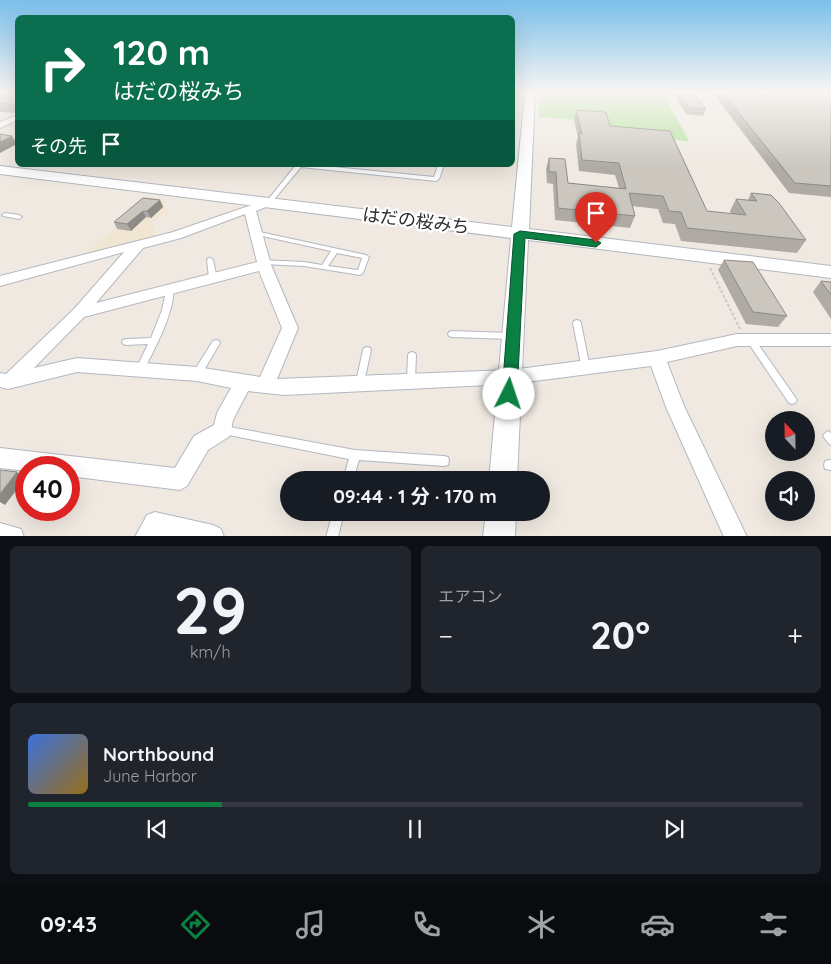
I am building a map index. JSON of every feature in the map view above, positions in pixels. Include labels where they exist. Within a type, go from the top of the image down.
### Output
[{"type":"street","points":[[504,471],[528,117]]},
{"type":"street","points":[[0,125],[15,118]]},
{"type":"street","name":"はだの桜みち","points":[[0,170],[831,272]]},
{"type":"street","points":[[0,281],[34,270],[193,230],[269,202]]},
{"type":"street","points":[[250,209],[254,233],[263,264],[290,328],[266,384]]},
{"type":"street","points":[[3,384],[79,313],[138,245]]},
{"type":"street","points":[[79,313],[263,264]]},
{"type":"street","points":[[3,384],[77,365],[197,374],[244,383],[304,387],[360,382],[510,377],[586,369],[657,358],[748,339],[831,340]]},
{"type":"street","points":[[657,358],[675,407],[736,536]]},
{"type":"street","points":[[0,458],[180,479],[201,442],[223,430],[224,419],[244,383]]},
{"type":"street","points":[[499,536],[500,521]]},
{"type":"street","points":[[146,536],[154,523],[200,535]]},
{"type":"street","points":[[0,534],[13,536]]},
{"type":"lane","points":[[269,202],[297,167]]},
{"type":"lane","points":[[326,167],[393,172],[436,179],[440,167]]},
{"type":"lane","points":[[2,216],[19,217]]},
{"type":"lane","points":[[254,233],[366,257],[360,272],[304,264],[263,264]]},
{"type":"lane","points":[[324,267],[335,250]]},
{"type":"lane","points":[[210,260],[213,278]]},
{"type":"lane","points":[[140,369],[154,341],[169,301],[170,289]]},
{"type":"lane","points":[[577,322],[586,369]]},
{"type":"lane","points":[[452,334],[513,336]]},
{"type":"lane","points":[[748,339],[792,400]]},
{"type":"lane","points":[[126,342],[154,341]]},
{"type":"lane","points":[[197,374],[216,343]]},
{"type":"lane","points":[[360,382],[367,350]]},
{"type":"lane","points":[[411,380],[412,355]]},
{"type":"lane","points":[[223,430],[355,455],[444,461]]},
{"type":"lane","points":[[351,471],[355,455]]},
{"type":"lane","points":[[332,536],[336,521]]},
{"type":"path","points":[[709,266],[748,339]]},
{"type":"shaded area","points":[[151,198],[164,199],[168,214],[152,219],[155,237],[84,255]]},
{"type":"green space","points":[[539,117],[676,117],[689,141],[589,132],[583,120]]},
{"type":"building","points":[[578,117],[607,117],[610,126],[670,131],[707,211],[746,215],[736,199],[757,201],[751,193],[771,195],[806,240],[687,228],[681,212],[669,211],[663,196],[629,193],[635,216],[558,208],[556,172],[549,172],[549,158],[565,159],[568,183],[626,189],[619,163],[582,160],[579,133],[582,134]]},
{"type":"building","points":[[742,117],[831,117],[831,186],[795,183]]},
{"type":"building","points":[[0,134],[12,136],[0,142]]},
{"type":"building","points":[[143,198],[160,200],[127,224],[114,222]]},
{"type":"building","points":[[724,260],[753,262],[787,316],[753,312]]},
{"type":"building","points":[[821,281],[831,282],[831,295]]},
{"type":"building","points":[[0,470],[15,472],[15,475],[0,494]]},
{"type":"route","points":[[509,394],[520,234],[596,243]]}]
